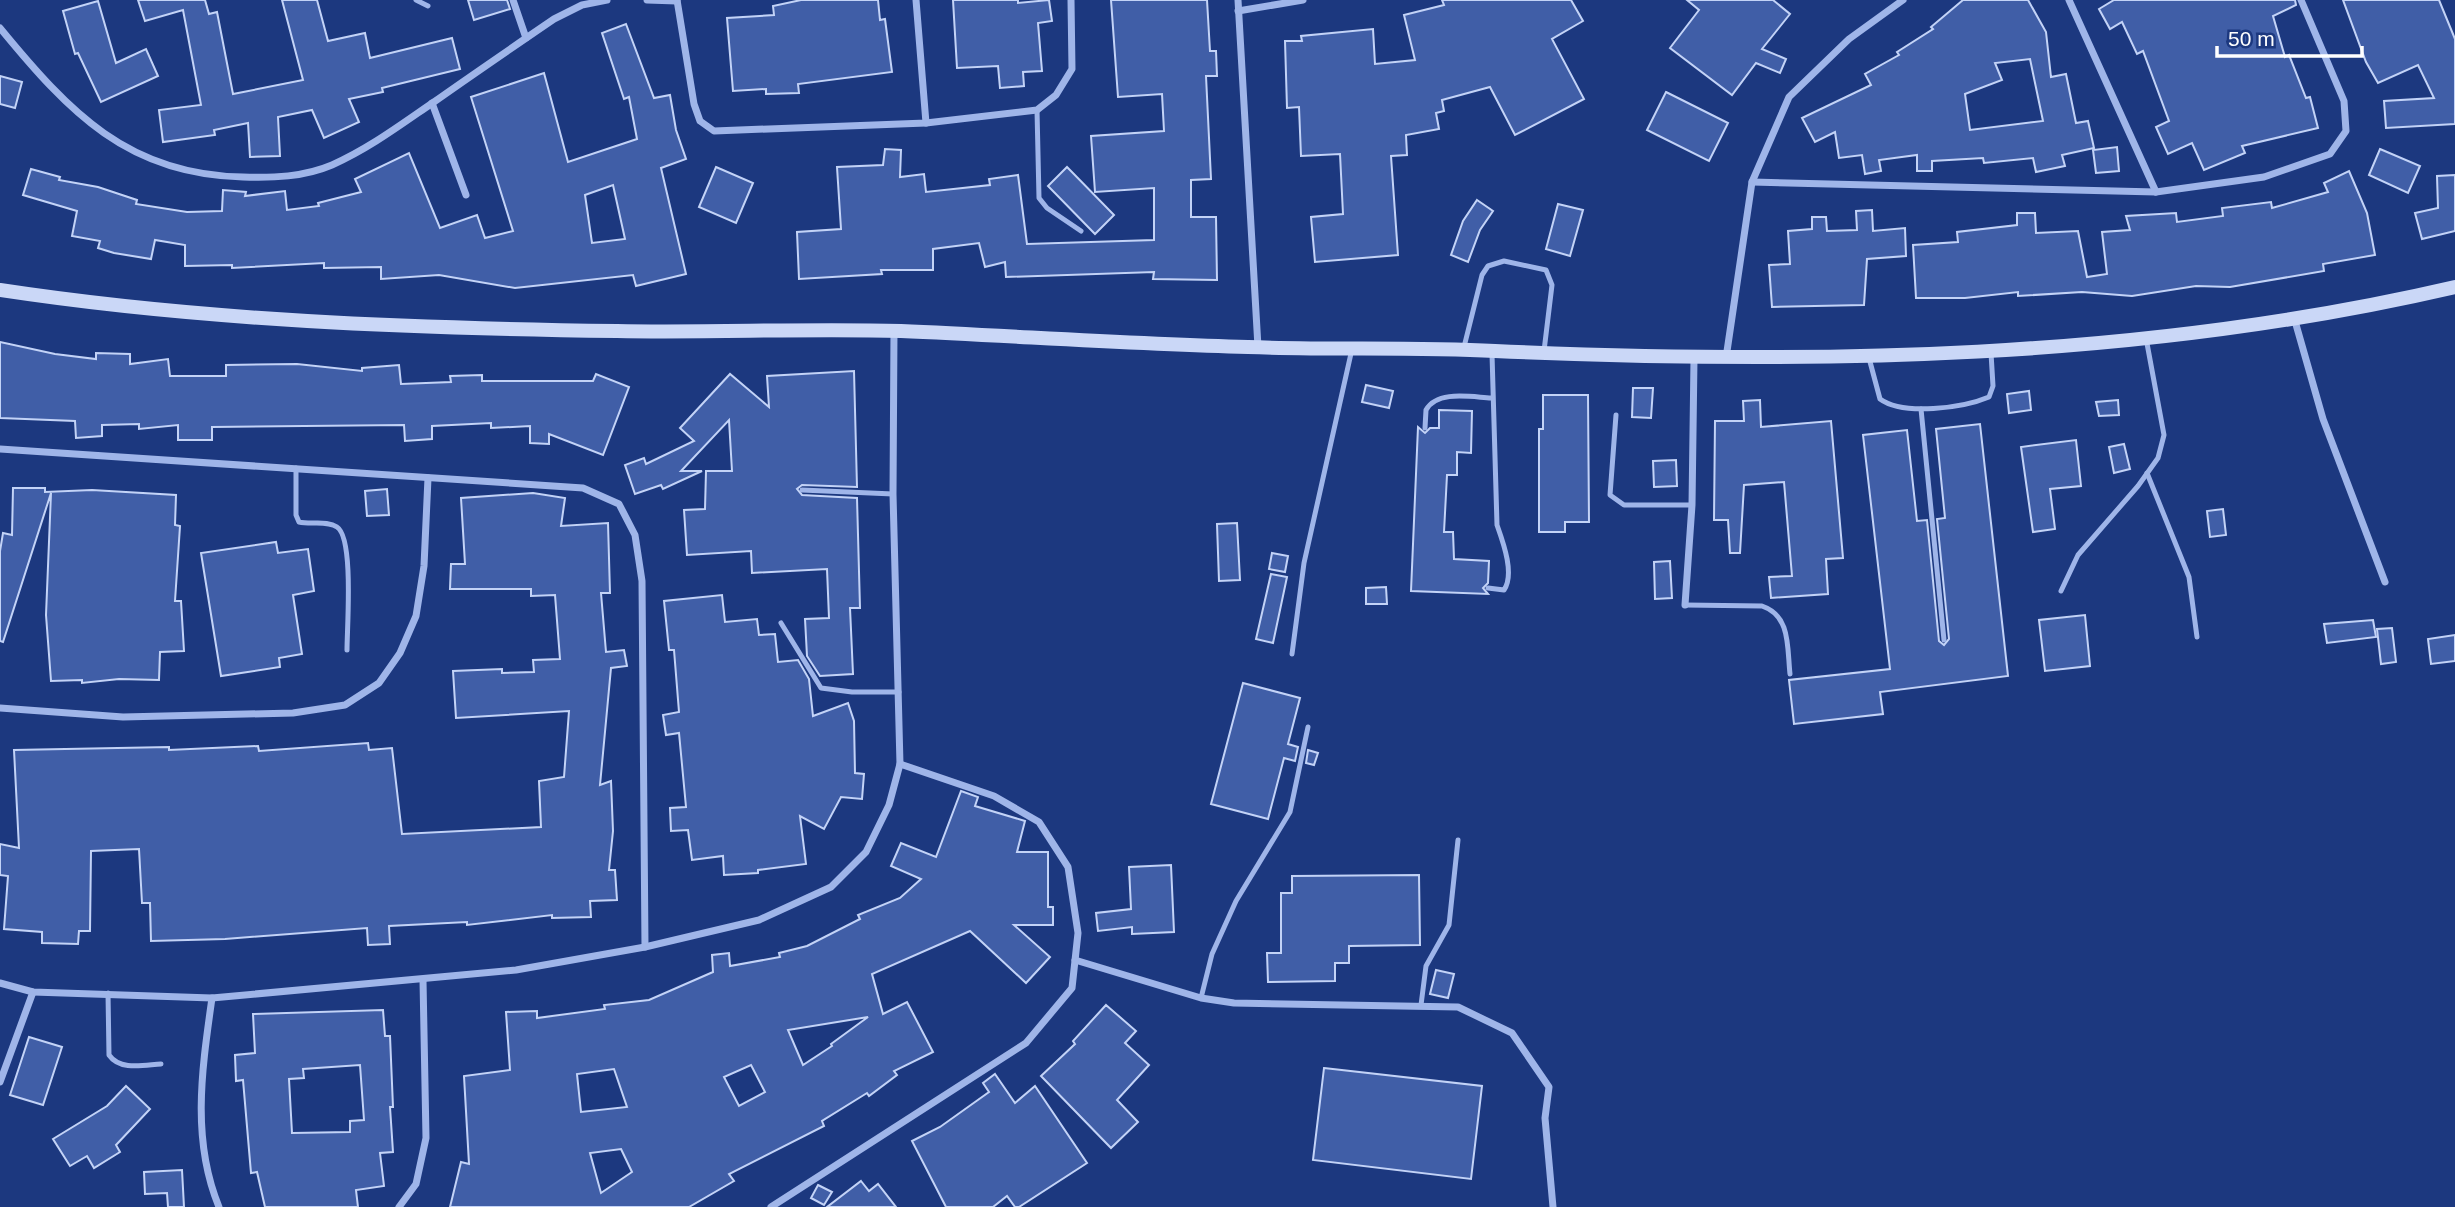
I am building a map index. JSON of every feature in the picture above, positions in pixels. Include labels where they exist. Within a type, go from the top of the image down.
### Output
[{"type":"main road","points":[[0,290],[187,314],[329,323],[621,332],[894,331],[1258,348],[1463,350],[1726,359],[1868,358],[2146,338],[2295,321],[2455,287]]},
{"type":"street","points":[[513,0],[526,38]]},
{"type":"street","points":[[0,28],[72,108],[126,149],[166,166],[218,176],[281,178],[330,166],[373,144],[554,19],[582,5],[607,0]]},
{"type":"street","points":[[646,0],[677,1],[694,104],[700,121],[714,131],[926,123],[1037,110],[1056,95],[1072,69],[1071,0]]},
{"type":"street","points":[[916,0],[926,123]]},
{"type":"street","points":[[1238,0],[1258,348]]},
{"type":"street","points":[[1238,11],[1303,0]]},
{"type":"street","points":[[1726,359],[1752,182],[1789,97],[1849,39],[1903,0]]},
{"type":"street","points":[[2069,0],[2156,192]]},
{"type":"street","points":[[1752,182],[2156,192],[2264,177],[2330,154],[2346,131],[2344,101],[2301,0]]},
{"type":"street","points":[[432,103],[466,195]]},
{"type":"street","points":[[2295,321],[2312,387],[2385,582]]},
{"type":"street","points":[[0,983],[33,992],[212,998],[516,970],[645,947],[759,920],[831,887],[866,852],[889,805],[900,764],[893,494],[894,331]]},
{"type":"street","points":[[1685,605],[1692,505],[1693,359]]},
{"type":"street","points":[[0,449],[583,488],[619,504],[635,535],[642,581],[645,947]]},
{"type":"street","points":[[0,708],[123,717],[293,713],[345,705],[379,683],[400,653],[416,616],[424,566],[428,478]]},
{"type":"street","points":[[771,1207],[1026,1043],[1072,988],[1078,933],[1068,867],[1039,822],[994,796],[900,764]]},
{"type":"street","points":[[1075,960],[1201,998],[1234,1003],[1458,1007],[1512,1033],[1549,1087],[1545,1118],[1553,1207]]},
{"type":"street","points":[[400,1206],[415,1184],[426,1138],[423,980]]},
{"type":"street","points":[[0,1082],[33,992]]},
{"type":"street","points":[[212,998],[200,1084],[207,1177],[219,1207]]},
{"type":"lane","points":[[416,0],[428,6]]},
{"type":"lane","points":[[1037,110],[1039,198],[1047,208],[1081,231]]},
{"type":"lane","points":[[1463,350],[1482,275],[1488,266],[1504,261],[1546,270],[1549,275],[1552,285],[1544,354]]},
{"type":"lane","points":[[2061,591],[2078,555],[2158,458],[2164,435],[2146,338]]},
{"type":"lane","points":[[1292,654],[1304,563],[1352,349]]},
{"type":"lane","points":[[1868,358],[1880,400],[1899,408],[1921,409],[1976,402],[1989,397],[1993,386],[1990,350]]},
{"type":"lane","points":[[1488,588],[1504,590],[1508,581],[1505,547],[1497,525],[1491,398],[1492,351]]},
{"type":"lane","points":[[1425,428],[1426,410],[1437,400],[1453,397],[1491,398]]},
{"type":"lane","points":[[1921,409],[1944,640]]},
{"type":"lane","points":[[1616,415],[1609,495],[1624,505],[1692,505]]},
{"type":"lane","points":[[296,468],[296,515],[299,522],[334,524],[343,532],[347,549],[347,650]]},
{"type":"lane","points":[[2147,473],[2189,576],[2197,637]]},
{"type":"lane","points":[[802,490],[893,494]]},
{"type":"lane","points":[[1685,605],[1762,606],[1773,610],[1782,618],[1785,629],[1790,674]]},
{"type":"lane","points":[[781,623],[821,688],[852,692],[899,692]]},
{"type":"lane","points":[[1201,998],[1212,954],[1236,901],[1290,812],[1308,727]]},
{"type":"lane","points":[[1422,1005],[1426,966],[1449,925],[1458,840]]},
{"type":"lane","points":[[108,993],[109,1055],[114,1062],[121,1065],[161,1064]]},
{"type":"building","points":[[138,0],[205,0],[209,14],[217,12],[233,94],[303,80],[282,0],[317,0],[328,41],[365,33],[370,58],[452,38],[460,69],[382,88],[383,92],[349,99],[359,122],[324,138],[312,110],[278,117],[280,156],[250,157],[248,123],[214,130],[215,135],[163,142],[159,110],[201,105],[183,10],[145,21]]},
{"type":"building","points":[[468,0],[507,0],[510,9],[474,20]]},
{"type":"building","points":[[801,0],[878,0],[880,20],[885,19],[892,72],[798,84],[799,93],[766,94],[766,89],[733,91],[727,18],[774,15],[773,6]]},
{"type":"building","points":[[953,0],[1018,0],[1018,3],[1049,0],[1052,21],[1038,23],[1042,71],[1023,72],[1024,86],[1000,88],[998,66],[957,68]]},
{"type":"building","points":[[1111,0],[1207,0],[1210,51],[1216,51],[1217,76],[1206,76],[1211,179],[1191,180],[1191,217],[1216,217],[1217,280],[1153,279],[1154,272],[1006,277],[1005,262],[985,267],[979,243],[933,249],[933,270],[881,270],[882,274],[799,279],[797,232],[841,229],[837,167],[883,165],[885,149],[901,150],[900,177],[924,174],[926,192],[990,185],[989,179],[1018,175],[1027,244],[1154,240],[1154,188],[1095,192],[1091,136],[1164,131],[1162,94],[1118,97]]},
{"type":"building","points":[[1442,0],[1571,0],[1583,21],[1552,39],[1584,99],[1515,135],[1490,87],[1442,100],[1444,111],[1436,113],[1439,129],[1406,135],[1407,155],[1391,156],[1398,255],[1315,262],[1311,217],[1343,214],[1340,154],[1301,156],[1299,107],[1287,108],[1285,41],[1302,41],[1301,36],[1373,29],[1375,64],[1415,60],[1404,15],[1444,5]]},
{"type":"building","points":[[1687,0],[1773,0],[1790,14],[1762,49],[1786,59],[1780,73],[1756,63],[1732,95],[1670,48],[1699,10]]},
{"type":"building","points":[[1963,0],[2028,0],[2046,32],[2051,77],[2066,74],[2076,123],[2088,121],[2094,148],[2062,155],[2065,166],[2036,172],[2033,158],[1984,163],[1983,158],[1932,161],[1932,171],[1917,171],[1917,155],[1879,160],[1881,171],[1865,174],[1862,155],[1839,158],[1835,132],[1815,142],[1802,118],[1871,85],[1865,74],[1899,55],[1897,52],[1933,29],[1931,27]],"holes":[[[2030,59],[2043,121],[1970,130],[1965,94],[2002,80],[1995,63]]]},
{"type":"building","points":[[2114,0],[2295,0],[2296,5],[2273,16],[2285,57],[2289,55],[2306,98],[2310,97],[2318,128],[2242,146],[2245,153],[2204,170],[2192,143],[2168,154],[2156,127],[2169,121],[2143,51],[2137,54],[2122,22],[2110,29],[2099,9]]},
{"type":"building","points":[[2343,0],[2439,0],[2455,39],[2455,124],[2386,128],[2384,101],[2434,98],[2418,65],[2378,83],[2366,62]]},
{"type":"building","points":[[98,1],[116,63],[146,49],[158,76],[101,102],[78,53],[75,54],[63,11]]},
{"type":"building","points":[[626,24],[654,98],[670,95],[676,130],[686,159],[661,168],[686,274],[636,286],[633,275],[515,288],[439,275],[381,279],[381,267],[324,268],[324,263],[232,268],[232,265],[185,266],[185,245],[155,240],[151,259],[114,253],[98,248],[100,241],[72,236],[77,211],[23,195],[31,169],[60,177],[59,180],[98,187],[137,200],[136,204],[187,212],[222,211],[223,190],[246,192],[245,196],[285,191],[287,210],[319,206],[318,203],[361,192],[355,179],[409,153],[440,228],[477,215],[485,238],[513,231],[471,97],[544,73],[568,162],[637,139],[629,97],[624,99],[602,33]],"holes":[[[613,185],[625,239],[592,243],[585,195]]]},
{"type":"building","points":[[0,76],[22,82],[15,108],[0,104]]},
{"type":"building","points":[[1666,92],[1728,123],[1709,161],[1647,130]]},
{"type":"building","points":[[2117,147],[2119,171],[2096,173],[2093,150]]},
{"type":"building","points":[[2380,149],[2420,166],[2408,193],[2369,175]]},
{"type":"building","points":[[716,167],[753,183],[736,223],[699,207]]},
{"type":"building","points":[[1067,167],[1114,215],[1095,234],[1048,186]]},
{"type":"building","points":[[2349,171],[2367,213],[2375,255],[2323,264],[2324,271],[2230,287],[2196,286],[2132,296],[2082,292],[2018,296],[2018,292],[1965,298],[1916,298],[1913,245],[1958,242],[1957,232],[2017,225],[2017,213],[2035,213],[2036,233],[2078,231],[2087,277],[2107,274],[2102,232],[2130,230],[2126,216],[2176,213],[2177,222],[2223,216],[2222,208],[2271,202],[2272,208],[2328,192],[2324,183]]},
{"type":"building","points":[[2455,175],[2455,231],[2422,239],[2415,213],[2438,208],[2437,176]]},
{"type":"building","points":[[1477,200],[1493,211],[1480,230],[1468,262],[1451,255],[1463,221]]},
{"type":"building","points":[[1558,204],[1583,210],[1570,256],[1546,249]]},
{"type":"building","points":[[1872,210],[1873,231],[1905,228],[1906,256],[1867,259],[1864,305],[1772,307],[1769,265],[1790,264],[1788,231],[1812,229],[1812,217],[1826,217],[1827,231],[1857,230],[1856,211]]},
{"type":"building","points":[[0,342],[55,354],[96,359],[96,353],[130,354],[130,364],[168,359],[170,376],[226,376],[226,365],[297,364],[362,371],[362,368],[399,365],[401,384],[451,382],[450,376],[482,375],[482,381],[593,381],[596,374],[629,387],[603,455],[549,434],[549,444],[530,443],[530,426],[491,428],[491,423],[432,426],[432,439],[405,441],[404,425],[212,427],[212,440],[178,440],[178,425],[139,429],[139,424],[102,425],[102,436],[76,438],[75,421],[0,418]]},
{"type":"building","points":[[854,371],[857,487],[802,485],[797,489],[802,495],[857,498],[860,608],[850,608],[853,674],[820,676],[807,656],[805,619],[829,618],[827,569],[752,573],[751,551],[687,555],[684,510],[705,509],[706,471],[732,471],[729,420],[681,471],[702,471],[663,489],[661,485],[635,494],[625,465],[644,458],[646,464],[694,441],[680,428],[730,374],[769,407],[767,376]]},
{"type":"building","points":[[1366,385],[1393,391],[1389,408],[1362,402]]},
{"type":"building","points":[[1633,388],[1653,388],[1651,418],[1632,417]]},
{"type":"building","points":[[2029,391],[2031,410],[2009,413],[2007,394]]},
{"type":"building","points":[[1543,395],[1588,395],[1589,522],[1565,522],[1565,532],[1539,532],[1539,429],[1543,429]]},
{"type":"building","points":[[1760,400],[1761,427],[1831,421],[1843,558],[1826,559],[1828,594],[1771,598],[1769,577],[1792,576],[1784,482],[1744,485],[1740,553],[1730,553],[1728,520],[1714,520],[1715,421],[1744,421],[1743,401]]},
{"type":"building","points":[[2118,400],[2119,415],[2099,416],[2096,402]]},
{"type":"building","points":[[1439,410],[1472,411],[1471,453],[1457,452],[1457,475],[1447,475],[1444,532],[1453,532],[1454,559],[1489,561],[1488,583],[1483,588],[1488,594],[1411,591],[1418,427],[1425,433],[1430,428],[1439,428]]},
{"type":"building","points":[[1980,424],[2008,676],[1880,692],[1883,714],[1794,724],[1789,680],[1890,669],[1863,435],[1907,430],[1917,521],[1927,520],[1939,641],[1944,645],[1949,639],[1937,519],[1945,518],[1936,429]]},
{"type":"building","points":[[2076,440],[2081,486],[2050,489],[2055,529],[2033,532],[2021,447]]},
{"type":"building","points":[[2124,444],[2130,469],[2114,473],[2109,447]]},
{"type":"building","points":[[1676,460],[1677,486],[1654,487],[1653,461]]},
{"type":"building","points":[[13,488],[45,488],[45,492],[92,490],[176,495],[175,525],[180,526],[175,601],[181,601],[184,651],[160,652],[159,680],[119,679],[82,683],[82,680],[51,681],[46,615],[51,493],[3,642],[0,641],[0,551],[3,533],[12,535]]},
{"type":"building","points":[[387,489],[389,515],[367,516],[365,491]]},
{"type":"building","points":[[533,493],[565,498],[561,526],[608,523],[610,593],[601,593],[606,652],[624,650],[627,666],[611,668],[600,785],[611,781],[613,831],[609,870],[615,870],[617,900],[590,901],[591,917],[552,918],[552,915],[467,925],[467,922],[389,926],[390,944],[368,945],[367,928],[225,939],[151,941],[150,903],[142,903],[139,849],[91,851],[90,931],[79,931],[78,944],[42,943],[42,932],[4,929],[8,876],[0,875],[0,844],[19,848],[14,750],[169,747],[169,750],[258,746],[259,751],[368,743],[369,750],[392,748],[402,834],[541,827],[539,781],[564,777],[569,711],[456,718],[453,671],[502,669],[502,673],[534,672],[533,660],[560,659],[555,595],[531,596],[531,589],[450,589],[451,564],[465,564],[461,498]]},
{"type":"building","points":[[2223,509],[2226,535],[2210,537],[2207,511]]},
{"type":"building","points":[[1237,523],[1240,580],[1219,581],[1217,524]]},
{"type":"building","points":[[276,542],[278,553],[308,549],[314,591],[293,595],[302,654],[279,658],[280,667],[221,676],[201,553]]},
{"type":"building","points":[[1272,553],[1288,556],[1285,572],[1269,569]]},
{"type":"building","points":[[1670,561],[1672,598],[1655,599],[1654,562]]},
{"type":"building","points":[[1271,574],[1287,577],[1273,643],[1256,639]]},
{"type":"building","points":[[1386,587],[1387,604],[1366,604],[1366,588]]},
{"type":"building","points":[[722,595],[725,622],[757,619],[759,635],[775,634],[778,662],[798,660],[809,679],[813,716],[848,703],[854,721],[855,773],[864,774],[862,799],[841,797],[824,829],[800,816],[806,864],[758,870],[758,873],[724,875],[723,856],[692,860],[688,830],[671,831],[670,808],[686,807],[679,733],[666,735],[663,715],[679,712],[674,650],[669,650],[664,601]]},
{"type":"building","points":[[2085,615],[2090,666],[2045,671],[2039,620]]},
{"type":"building","points":[[2373,620],[2376,637],[2327,643],[2324,624]]},
{"type":"building","points":[[2392,628],[2396,662],[2381,664],[2377,629]]},
{"type":"building","points":[[2455,635],[2455,661],[2431,664],[2428,639]]},
{"type":"building","points":[[1243,683],[1300,698],[1288,744],[1298,747],[1295,761],[1284,758],[1268,819],[1211,804]]},
{"type":"building","points":[[1308,750],[1318,753],[1314,765],[1306,763]]},
{"type":"building","points":[[961,791],[978,797],[975,806],[1025,821],[1017,852],[1048,852],[1048,907],[1053,907],[1053,925],[1014,925],[1050,957],[1026,983],[970,931],[872,974],[883,1014],[907,1002],[933,1052],[894,1071],[897,1075],[869,1096],[867,1093],[822,1121],[824,1126],[729,1174],[734,1181],[689,1207],[450,1207],[461,1162],[469,1164],[464,1076],[510,1070],[506,1012],[537,1011],[537,1018],[605,1009],[604,1005],[649,1000],[713,972],[712,955],[729,953],[730,966],[780,957],[779,953],[807,946],[860,919],[858,915],[900,898],[921,879],[891,866],[901,843],[936,857]],"holes":[[[868,1017],[803,1065],[788,1030]],[[751,1065],[765,1092],[739,1106],[724,1077]],[[614,1069],[627,1107],[581,1112],[577,1074]],[[621,1149],[632,1172],[601,1193],[590,1153]]]},
{"type":"building","points":[[1171,865],[1174,932],[1132,934],[1132,927],[1098,931],[1096,913],[1131,909],[1129,867]]},
{"type":"building","points":[[1419,875],[1420,945],[1349,946],[1349,963],[1335,963],[1335,981],[1268,982],[1267,953],[1281,953],[1281,893],[1292,893],[1292,876]]},
{"type":"building","points":[[1436,970],[1454,974],[1448,998],[1430,994]]},
{"type":"building","points":[[1106,1005],[1136,1031],[1125,1043],[1149,1065],[1117,1100],[1138,1122],[1111,1148],[1041,1076],[1075,1044],[1073,1041]]},
{"type":"building","points":[[383,1010],[385,1036],[390,1036],[393,1152],[380,1153],[384,1186],[356,1190],[358,1207],[265,1207],[257,1172],[251,1173],[243,1080],[236,1081],[235,1055],[255,1053],[253,1014]],"holes":[[[360,1065],[364,1120],[350,1121],[350,1132],[292,1133],[289,1079],[304,1078],[303,1069]]]},
{"type":"building","points":[[29,1037],[62,1047],[43,1105],[10,1095]]},
{"type":"building","points":[[1324,1068],[1482,1086],[1471,1179],[1313,1160]]},
{"type":"building","points":[[995,1074],[1015,1103],[1035,1086],[1087,1163],[1019,1207],[1015,1207],[1007,1196],[993,1207],[946,1207],[912,1141],[940,1127],[989,1092],[983,1083]]},
{"type":"building","points":[[126,1086],[150,1109],[116,1145],[120,1152],[94,1168],[87,1156],[70,1166],[53,1139],[107,1106]]},
{"type":"building","points":[[182,1170],[184,1207],[168,1207],[167,1193],[145,1194],[144,1172]]},
{"type":"building","points":[[861,1181],[869,1191],[878,1184],[896,1207],[827,1207]]},
{"type":"building","points":[[818,1185],[832,1192],[824,1205],[811,1198]]}]
